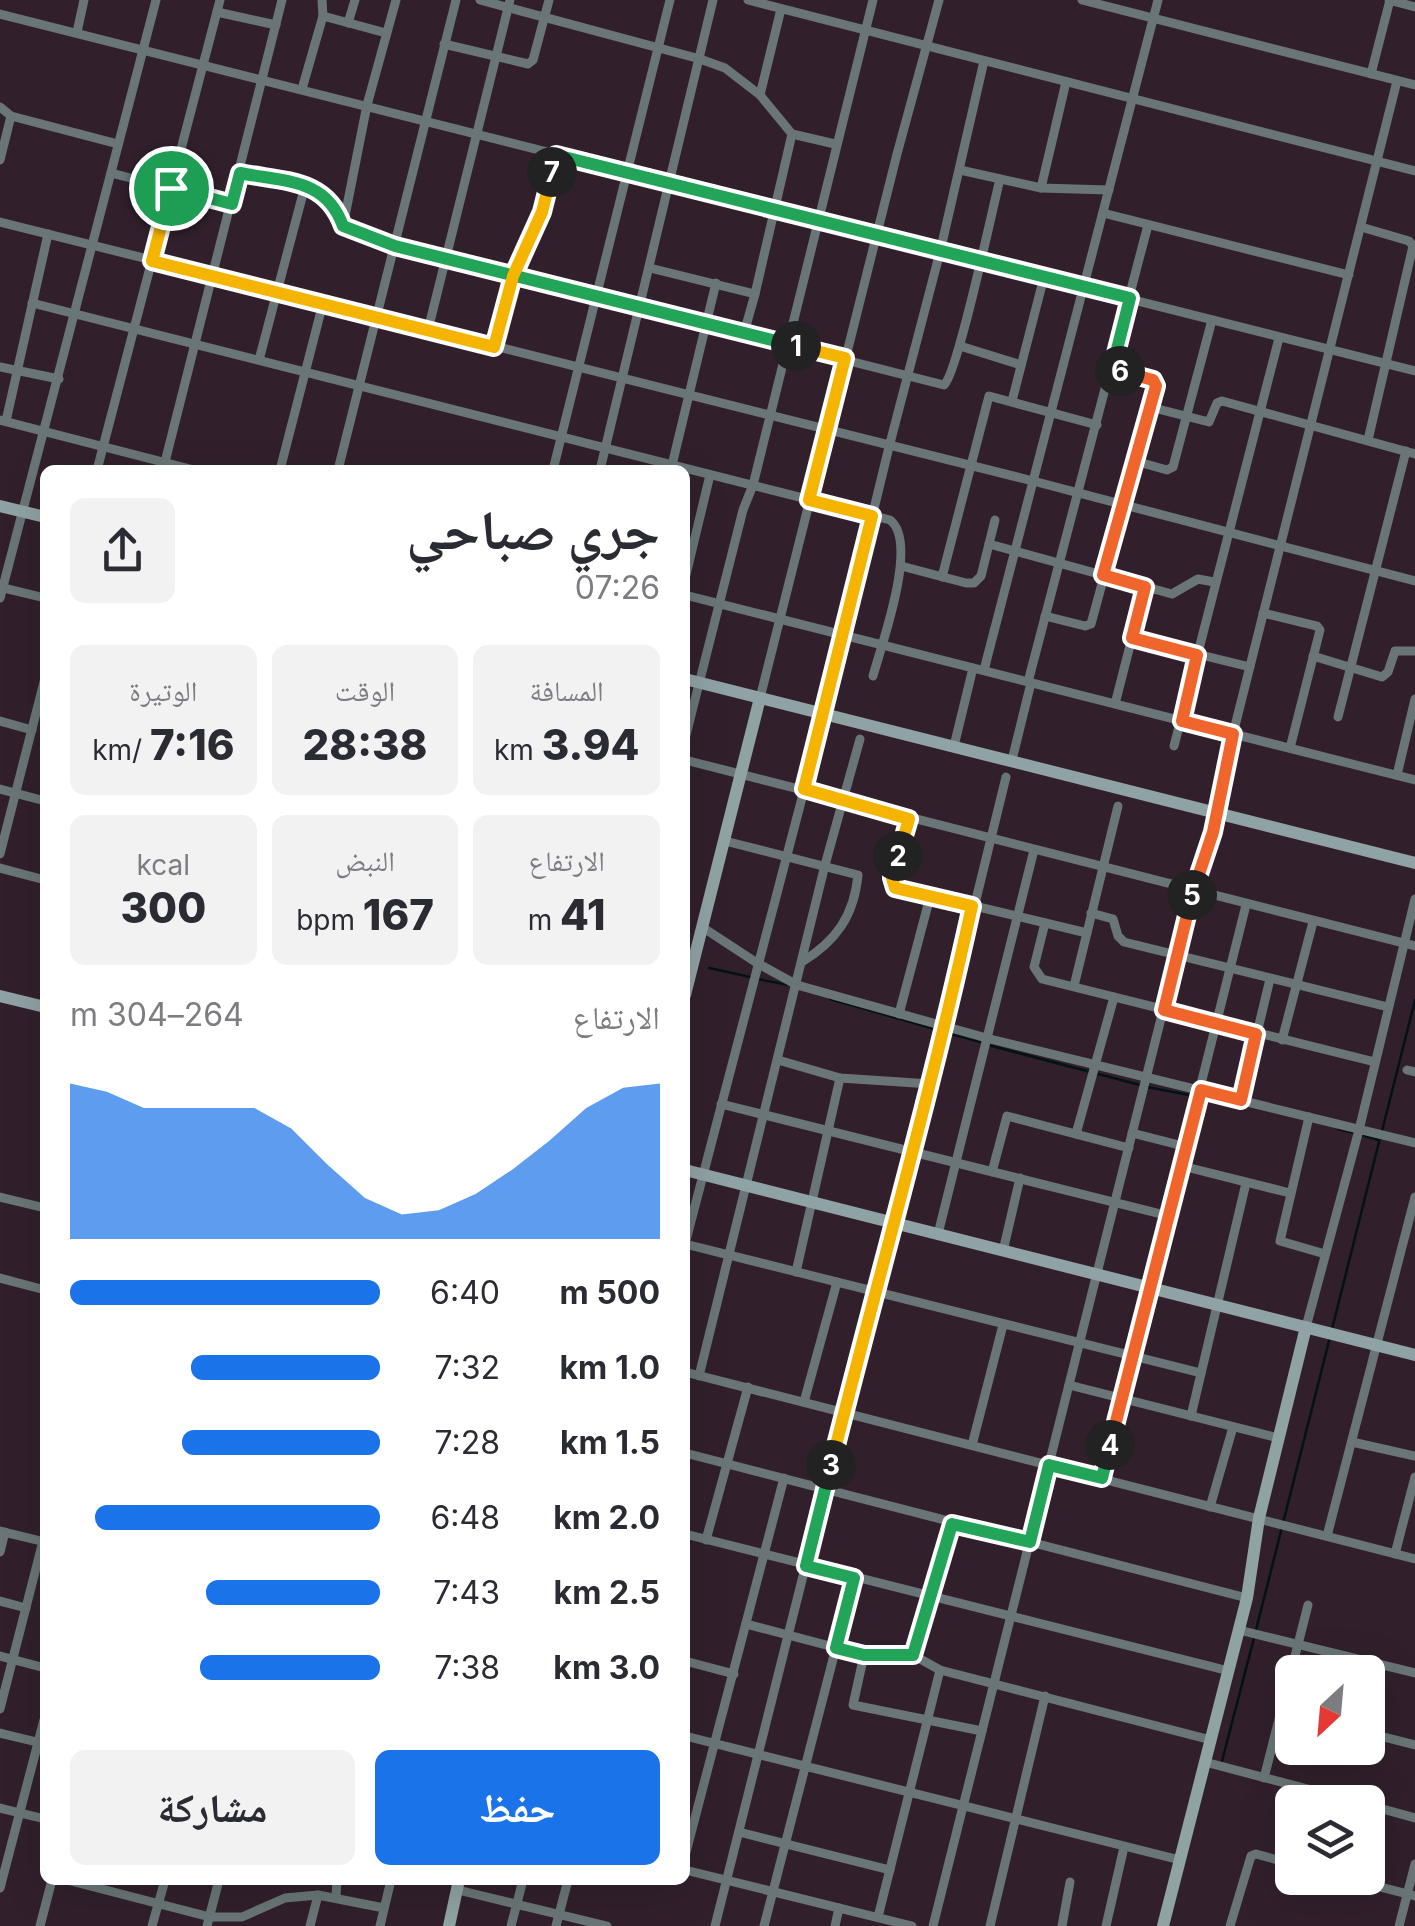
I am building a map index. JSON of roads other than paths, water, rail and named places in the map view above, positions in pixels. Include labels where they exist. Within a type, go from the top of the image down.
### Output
[{"type":"street","points":[[77,32],[84,0]]},
{"type":"street","points":[[40,597],[1,591],[25,512],[156,0]]},
{"type":"street","points":[[99,465],[220,0]]},
{"type":"street","points":[[164,462],[282,0]]},
{"type":"street","points":[[302,89],[323,16],[322,0]]},
{"type":"street","points":[[348,23],[355,0]]},
{"type":"street","points":[[343,226],[368,106],[396,0]]},
{"type":"street","points":[[339,465],[456,0]]},
{"type":"street","points":[[480,0],[509,4],[725,68],[760,95],[792,134],[835,144]]},
{"type":"street","points":[[444,44],[528,64],[550,0]]},
{"type":"street","points":[[554,465],[670,0]]},
{"type":"street","points":[[601,465],[713,0]]},
{"type":"street","points":[[748,0],[1415,171]]},
{"type":"street","points":[[690,720],[743,510],[753,485],[872,0]]},
{"type":"street","points":[[690,961],[702,927],[876,234],[939,0]]},
{"type":"street","points":[[1082,0],[1415,84]]},
{"type":"street","points":[[984,670],[1158,0]]},
{"type":"street","points":[[1372,74],[1390,0],[1415,7]]},
{"type":"street","points":[[428,330],[509,4]]},
{"type":"street","points":[[760,95],[780,9]]},
{"type":"street","points":[[217,12],[276,25]]},
{"type":"street","points":[[0,14],[1415,372]]},
{"type":"street","points":[[323,16],[386,33]]},
{"type":"street","points":[[690,1225],[844,635],[984,62]]},
{"type":"street","points":[[933,1926],[1193,891],[1218,811],[1233,734],[1398,80]]},
{"type":"street","points":[[1041,188],[1066,82]]},
{"type":"street","points":[[0,107],[11,116],[118,144]]},
{"type":"street","points":[[0,160],[11,116]]},
{"type":"street","points":[[744,333],[792,134]]},
{"type":"street","points":[[494,347],[513,276],[542,212],[556,155]]},
{"type":"street","points":[[960,170],[1041,188],[1109,190]]},
{"type":"street","points":[[111,173],[232,204]]},
{"type":"street","points":[[240,173],[323,192],[343,226],[395,246],[947,384],[960,346],[1000,180]]},
{"type":"street","points":[[259,360],[305,186]]},
{"type":"street","points":[[1103,213],[1348,275]]},
{"type":"street","points":[[0,222],[1415,581]]},
{"type":"street","points":[[1012,760],[1058,562],[1148,224]]},
{"type":"street","points":[[1361,226],[1412,243],[1411,284],[1368,440]]},
{"type":"street","points":[[48,234],[3,421],[175,465]]},
{"type":"street","points":[[650,268],[755,294]]},
{"type":"street","points":[[1012,400],[1044,277]]},
{"type":"street","points":[[32,304],[672,465],[716,284]]},
{"type":"street","points":[[281,465],[324,303]]},
{"type":"street","points":[[1135,461],[1172,469],[1212,320]]},
{"type":"street","points":[[1174,746],[1279,338]]},
{"type":"street","points":[[960,346],[1021,365]]},
{"type":"street","points":[[0,367],[59,379]]},
{"type":"street","points":[[1045,616],[1091,624],[1156,382],[1112,369]]},
{"type":"street","points":[[942,576],[987,399],[992,395],[1097,424]]},
{"type":"street","points":[[1150,406],[1210,422],[1220,401],[1411,452],[1338,717]]},
{"type":"street","points":[[690,470],[890,520],[898,526],[901,566],[873,676]]},
{"type":"street","points":[[690,558],[710,475]]},
{"type":"street","points":[[0,506],[40,516]]},
{"type":"street","points":[[901,566],[966,583],[978,580],[995,520]]},
{"type":"street","points":[[989,544],[1177,594],[1198,579],[1214,582]]},
{"type":"street","points":[[1114,704],[1145,587]]},
{"type":"street","points":[[690,597],[1415,780]]},
{"type":"street","points":[[1263,613],[1318,627],[1290,748]]},
{"type":"street","points":[[1132,638],[1250,667]]},
{"type":"street","points":[[1313,656],[1382,677],[1388,672],[1395,651],[1415,652]]},
{"type":"street","points":[[954,746],[973,668]]},
{"type":"street","points":[[690,679],[1415,863]]},
{"type":"street","points":[[0,854],[40,698]]},
{"type":"street","points":[[1397,775],[1414,707]]},
{"type":"street","points":[[0,722],[32,730]]},
{"type":"street","points":[[700,1376],[825,866],[860,740]]},
{"type":"street","points":[[690,761],[1415,946]]},
{"type":"street","points":[[716,1926],[1006,778]]},
{"type":"street","points":[[0,790],[40,800]]},
{"type":"street","points":[[1074,986],[1118,806]]},
{"type":"street","points":[[909,819],[892,884],[930,897],[1086,932]]},
{"type":"street","points":[[724,840],[858,875],[838,934],[802,962]]},
{"type":"street","points":[[938,1234],[1034,850]]},
{"type":"street","points":[[0,868],[40,879]]},
{"type":"street","points":[[899,1014],[930,897]]},
{"type":"street","points":[[1163,1926],[1248,1598],[1259,1518],[1278,1438],[1415,899]]},
{"type":"street","points":[[1102,1478],[1246,904]]},
{"type":"street","points":[[1092,913],[1114,919],[1118,936],[1124,942],[1388,1007]]},
{"type":"street","points":[[1282,1040],[1313,922]]},
{"type":"street","points":[[1045,923],[1034,968],[1042,979],[1375,1062]]},
{"type":"street","points":[[702,927],[757,964],[797,984],[945,1027],[1415,1144]]},
{"type":"street","points":[[1241,1100],[1270,979]]},
{"type":"street","points":[[0,996],[40,1006]]},
{"type":"street","points":[[1076,1134],[1114,996]]},
{"type":"street","points":[[778,1060],[840,1078],[931,1084]]},
{"type":"street","points":[[796,1272],[840,1078]]},
{"type":"street","points":[[721,1104],[1170,1216]]},
{"type":"street","points":[[992,1172],[1007,1116],[1129,1148]]},
{"type":"street","points":[[1309,1118],[1280,1240],[1325,1254]]},
{"type":"street","points":[[1132,1133],[1188,1146]]},
{"type":"street","points":[[1182,1166],[1290,1193]]},
{"type":"street","points":[[690,1171],[1415,1356]]},
{"type":"street","points":[[1002,1250],[1020,1178]]},
{"type":"street","points":[[1192,1416],[1246,1183]]},
{"type":"street","points":[[0,1197],[40,1207]]},
{"type":"street","points":[[1327,1536],[1415,1197]]},
{"type":"street","points":[[1404,1243],[1415,1246]]},
{"type":"street","points":[[690,1245],[1201,1373]]},
{"type":"street","points":[[0,1278],[40,1289]]},
{"type":"street","points":[[804,1402],[837,1282]]},
{"type":"street","points":[[972,1445],[1003,1325]]},
{"type":"street","points":[[690,1373],[1415,1559]]},
{"type":"street","points":[[1069,1385],[1278,1438]]},
{"type":"street","points":[[706,1540],[748,1387]]},
{"type":"street","points":[[1210,1506],[1233,1427]]},
{"type":"street","points":[[1352,1442],[1415,1456]]},
{"type":"street","points":[[690,1454],[1248,1598]]},
{"type":"street","points":[[1396,1554],[1415,1477]]},
{"type":"street","points":[[690,1838],[784,1478]]},
{"type":"street","points":[[913,1655],[952,1524]]},
{"type":"street","points":[[0,1552],[3,1531],[40,1541]]},
{"type":"street","points":[[690,1535],[1229,1671]]},
{"type":"street","points":[[0,1709],[40,1557]]},
{"type":"street","points":[[764,1926],[854,1578]]},
{"type":"street","points":[[0,1601],[26,1608]]},
{"type":"street","points":[[1297,1655],[1308,1606]]},
{"type":"street","points":[[746,1624],[864,1655],[913,1655],[940,1670],[1211,1740]]},
{"type":"street","points":[[1239,1630],[1415,1673]]},
{"type":"street","points":[[864,1655],[853,1705],[982,1731]]},
{"type":"street","points":[[0,1656],[40,1667]]},
{"type":"street","points":[[690,1662],[734,1674]]},
{"type":"street","points":[[878,1918],[940,1670]]},
{"type":"street","points":[[990,1926],[1045,1696]]},
{"type":"street","points":[[0,1733],[40,1743]]},
{"type":"street","points":[[690,1737],[1180,1860]]},
{"type":"street","points":[[1385,1737],[1415,1745]]},
{"type":"street","points":[[1264,1778],[1275,1746]]},
{"type":"street","points":[[0,1888],[3,1866],[40,1749]]},
{"type":"street","points":[[1205,1762],[1291,1785]]},
{"type":"street","points":[[0,1808],[40,1819]]},
{"type":"street","points":[[1385,1810],[1415,1818]]},
{"type":"street","points":[[739,1832],[890,1870]]},
{"type":"street","points":[[1106,1926],[1124,1847]]},
{"type":"street","points":[[1230,1926],[1251,1856],[1275,1861]]},
{"type":"street","points":[[1399,1926],[1411,1894],[1415,1864]]},
{"type":"street","points":[[690,1871],[912,1926]]},
{"type":"street","points":[[1062,1926],[1070,1882]]},
{"type":"street","points":[[40,1926],[51,1885]]},
{"type":"street","points":[[86,1885],[208,1921],[242,1917],[285,1898],[318,1894],[384,1908]]},
{"type":"street","points":[[152,1926],[163,1885]]},
{"type":"street","points":[[208,1921],[218,1885]]},
{"type":"street","points":[[336,1896],[337,1885]]},
{"type":"street","points":[[380,1926],[390,1885]]},
{"type":"street","points":[[449,1926],[458,1885],[607,1926]]},
{"type":"street","points":[[511,1926],[522,1885]]},
{"type":"street","points":[[556,1926],[567,1885]]},
{"type":"street","points":[[1385,1888],[1411,1894]]},
{"type":"street","points":[[310,1926],[318,1894]]},
{"type":"street","points":[[835,1926],[839,1908]]},
{"type":"waterway","points":[[709,968],[750,977]]},
{"type":"waterway","points":[[757,979],[789,985]]},
{"type":"waterway","points":[[830,999],[980,1042]]},
{"type":"waterway","points":[[1382,1131],[1415,1000]]},
{"type":"waterway","points":[[988,1045],[1140,1085]]},
{"type":"waterway","points":[[1147,1087],[1194,1096]]},
{"type":"waterway","points":[[1201,1097],[1223,1101]]},
{"type":"waterway","points":[[1338,1129],[1354,1133]]},
{"type":"waterway","points":[[1362,1135],[1378,1140]]},
{"type":"waterway","points":[[1332,1329],[1380,1138]]},
{"type":"waterway","points":[[1256,1630],[1330,1337]]},
{"type":"waterway","points":[[1222,1761],[1254,1638]]}]
